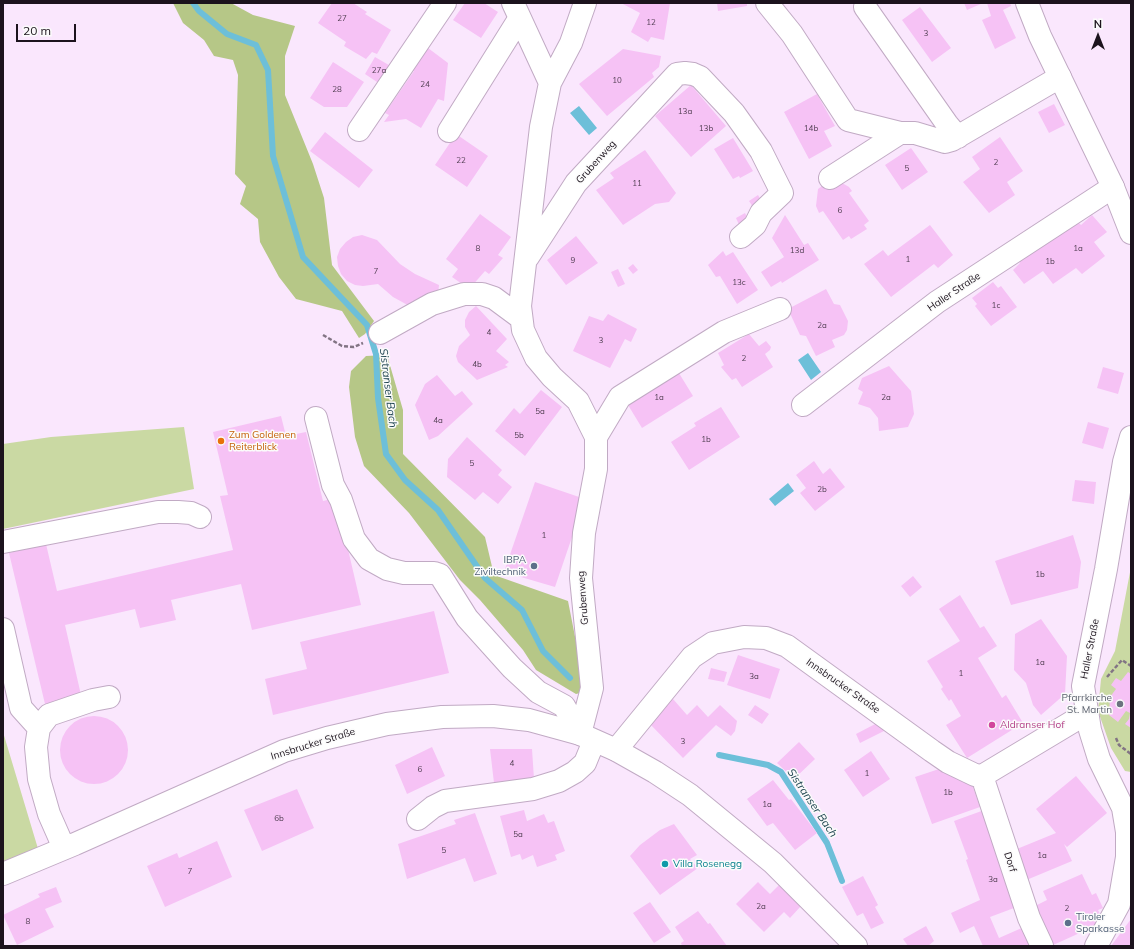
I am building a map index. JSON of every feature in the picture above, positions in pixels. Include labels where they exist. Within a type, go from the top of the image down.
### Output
[{"type":"street","points":[[359,130],[445,3]]},
{"type":"street","name":"Grubenweg","points":[[418,819],[433,807],[445,802],[533,789],[559,781],[575,772],[585,763],[592,688],[580,578],[584,533],[596,469],[596,437],[578,401],[552,377],[536,358],[523,330],[520,306],[537,156],[550,84],[571,43],[585,3]]},
{"type":"street","points":[[767,3],[792,34],[848,120],[945,142],[1060,78]]},
{"type":"street","points":[[1027,3],[1040,36],[1113,188],[1131,233]]},
{"type":"street","points":[[865,7],[947,124],[958,136]]},
{"type":"street","points":[[516,11],[550,84]]},
{"type":"street","points":[[449,131],[516,11]]},
{"type":"street","name":"Grubenweg","points":[[526,260],[576,184],[677,74],[693,74],[700,77],[734,113],[761,151],[782,192],[761,213],[755,225],[741,238]]},
{"type":"street","points":[[830,178],[900,133]]},
{"type":"street","name":"Haller Straße","points":[[802,405],[937,302],[1113,188]]},
{"type":"street","points":[[374,337],[432,304],[464,294],[482,294],[494,298],[521,318]]},
{"type":"street","points":[[596,437],[620,396],[724,332],[780,309]]},
{"type":"street","points":[[316,418],[333,485],[341,500],[354,539],[369,559],[387,569],[404,573],[434,573],[440,575],[467,618],[512,668],[538,692],[564,706],[587,737]]},
{"type":"street","name":"Haller Straße","points":[[1096,946],[1119,904],[1125,879],[1127,857],[1127,806],[1099,758],[1087,713],[1083,686],[1106,569],[1124,462],[1131,437]]},
{"type":"street","points":[[3,542],[158,512],[191,513],[200,517]]},
{"type":"street","points":[[3,629],[21,708],[39,728]]},
{"type":"street","name":"Innsbrucker Straße","points":[[616,750],[686,663],[698,652],[713,643],[754,636],[766,638],[787,646],[948,762],[965,771],[982,776]]},
{"type":"street","points":[[64,848],[49,814],[39,779],[36,748],[39,728],[49,715],[86,702],[110,697]]},
{"type":"street","points":[[982,776],[1087,713]]},
{"type":"street","name":"Innsbrucker Straße","points":[[3,874],[284,752],[327,738],[365,728],[442,717],[493,716],[529,720],[587,737],[616,750],[690,795],[773,863],[856,946]]},
{"type":"street","name":"Dorf","points":[[982,776],[1029,918],[1042,946]]},
{"type":"path","points":[[323,335],[342,346],[349,347],[354,347],[374,337]]},
{"type":"path","points":[[1105,680],[1122,660],[1131,666]]},
{"type":"path","points":[[1113,731],[1119,745],[1131,754]]},
{"type":"green space","points":[[173,3],[231,3],[253,15],[295,26],[285,56],[285,95],[313,164],[324,198],[332,265],[374,321],[365,334],[359,338],[342,311],[296,299],[279,277],[260,242],[258,219],[240,204],[246,186],[235,174],[238,75],[233,60],[214,56],[204,40],[183,23]]},
{"type":"green space","points":[[387,355],[403,410],[403,454],[485,537],[494,575],[568,601],[580,662],[584,692],[576,694],[536,670],[523,650],[480,600],[460,580],[409,513],[364,466],[355,437],[349,387],[351,371],[366,356]]},
{"type":"green space","points":[[184,427],[194,489],[3,529],[3,444],[51,437]]},
{"type":"green space","points":[[1131,567],[1131,772],[1125,771],[1111,748],[1098,711],[1101,679],[1115,651]]},
{"type":"green space","points":[[3,732],[39,852],[3,865]]},
{"type":"water","points":[[579,106],[597,128],[589,135],[570,113]]},
{"type":"water","points":[[808,353],[821,372],[811,380],[798,360]]},
{"type":"water","points":[[788,483],[794,491],[775,506],[769,499]]},
{"type":"building","points":[[332,3],[353,3],[367,12],[365,14],[391,30],[377,54],[372,52],[366,59],[344,46],[346,42],[318,23]]},
{"type":"building","points":[[465,3],[484,3],[498,12],[481,38],[453,20]]},
{"type":"building","points":[[621,3],[670,3],[664,40],[651,37],[648,42],[631,32],[640,13]]},
{"type":"building","points":[[717,3],[747,3],[747,6],[718,11]]},
{"type":"building","points":[[964,3],[983,3],[967,10]]},
{"type":"building","points":[[987,3],[1010,3],[1011,6],[1003,10],[1016,38],[995,49],[982,20],[991,16]]},
{"type":"building","points":[[920,7],[951,48],[932,62],[902,20]]},
{"type":"building","points":[[424,45],[448,63],[444,101],[438,99],[421,128],[406,119],[384,122],[389,115],[385,113],[414,71],[410,69]]},
{"type":"building","points":[[623,49],[661,56],[659,67],[652,73],[654,77],[607,116],[579,84]]},
{"type":"building","points":[[375,57],[394,68],[383,86],[365,74]]},
{"type":"building","points":[[333,62],[364,82],[347,107],[324,107],[310,98]]},
{"type":"building","points":[[691,85],[726,126],[691,157],[655,116]]},
{"type":"building","points":[[817,94],[835,126],[824,131],[832,146],[809,159],[784,112]]},
{"type":"building","points":[[1054,104],[1065,125],[1049,133],[1038,112]]},
{"type":"building","points":[[325,132],[373,170],[359,188],[310,151]]},
{"type":"building","points":[[456,134],[488,156],[467,187],[435,165]]},
{"type":"building","points":[[1000,137],[1023,171],[1007,182],[1015,195],[989,213],[963,182],[980,169],[972,157]]},
{"type":"building","points":[[733,138],[753,171],[740,178],[739,176],[733,179],[714,149]]},
{"type":"building","points":[[911,148],[928,172],[902,190],[885,165]]},
{"type":"building","points":[[645,150],[676,193],[669,202],[655,204],[623,225],[596,190],[614,178],[610,173]]},
{"type":"building","points":[[826,183],[842,183],[849,187],[852,191],[849,193],[869,221],[864,225],[867,229],[851,239],[849,236],[843,240],[823,211],[819,213],[816,206],[818,189]]},
{"type":"building","points":[[758,195],[762,202],[753,207],[749,201]]},
{"type":"building","points":[[745,213],[750,223],[740,227],[736,218]]},
{"type":"building","points":[[480,214],[511,237],[498,255],[503,258],[489,274],[485,271],[471,287],[465,286],[452,277],[458,269],[446,259]]},
{"type":"building","points":[[785,215],[804,245],[808,243],[819,260],[782,283],[781,281],[771,287],[761,272],[784,257],[772,238]]},
{"type":"building","points":[[1092,215],[1107,232],[1094,242],[1105,256],[1082,274],[1076,268],[1053,284],[1043,271],[1024,284],[1013,270],[1020,263],[1018,259],[1049,231],[1055,238],[1077,221],[1081,225]]},
{"type":"building","points":[[930,225],[953,255],[938,268],[934,264],[891,297],[864,264],[883,250],[888,256]]},
{"type":"building","points":[[362,235],[377,240],[400,264],[415,274],[439,285],[438,294],[413,308],[393,297],[378,284],[363,286],[355,285],[347,281],[341,274],[337,257],[340,249],[346,242],[353,237]]},
{"type":"building","points":[[576,236],[598,263],[566,285],[547,260]]},
{"type":"building","points":[[723,251],[726,256],[733,252],[758,290],[737,304],[720,276],[716,277],[708,265]]},
{"type":"building","points":[[633,264],[638,270],[633,274],[628,268]]},
{"type":"building","points":[[618,269],[625,284],[618,287],[611,272]]},
{"type":"building","points":[[993,282],[998,288],[1001,286],[1017,307],[991,326],[975,306],[977,304],[972,298]]},
{"type":"building","points":[[826,289],[834,304],[840,305],[848,321],[847,330],[844,335],[832,340],[835,347],[816,356],[806,336],[800,335],[788,309]]},
{"type":"building","points":[[476,306],[507,339],[496,351],[509,362],[505,365],[508,367],[477,380],[458,362],[456,356],[459,346],[470,335],[465,327],[465,320],[469,312]]},
{"type":"building","points":[[608,314],[637,329],[631,342],[625,339],[610,368],[573,351],[589,316],[603,321]]},
{"type":"building","points":[[749,334],[759,346],[766,341],[771,347],[765,354],[773,367],[742,387],[736,378],[732,380],[721,367],[724,365],[718,353]]},
{"type":"building","points":[[674,365],[693,396],[642,428],[625,400]]},
{"type":"building","points":[[889,366],[911,391],[914,414],[908,427],[879,431],[878,418],[870,408],[858,404],[863,392],[858,389],[862,378]]},
{"type":"building","points":[[1103,367],[1124,373],[1118,394],[1097,388]]},
{"type":"building","points":[[437,375],[455,396],[462,391],[473,404],[438,436],[429,440],[415,405],[425,384]]},
{"type":"building","points":[[541,390],[562,407],[525,456],[495,431],[514,408],[520,414]]},
{"type":"building","points":[[721,407],[740,437],[689,470],[671,442],[696,426],[694,423]]},
{"type":"building","points":[[281,416],[286,436],[306,432],[323,501],[336,498],[361,605],[252,630],[241,584],[171,600],[176,620],[140,628],[135,609],[65,625],[81,695],[45,704],[9,553],[46,544],[57,591],[233,550],[220,496],[228,495],[213,432]]},
{"type":"building","points":[[1088,422],[1109,428],[1103,449],[1082,443]]},
{"type":"building","points":[[467,437],[502,470],[498,475],[512,487],[498,504],[483,492],[475,500],[447,477],[448,459]]},
{"type":"building","points":[[814,461],[823,474],[830,468],[845,487],[815,511],[800,493],[806,488],[796,475]]},
{"type":"building","points":[[1075,480],[1096,482],[1094,504],[1072,501]]},
{"type":"building","points":[[535,482],[585,499],[555,587],[504,572]]},
{"type":"building","points":[[1073,535],[1081,562],[1078,588],[1011,605],[995,561]]},
{"type":"building","points":[[913,576],[922,587],[910,597],[901,586]]},
{"type":"building","points":[[960,595],[980,628],[984,626],[997,646],[978,658],[1002,698],[1006,695],[1023,723],[967,758],[946,725],[961,716],[951,699],[949,701],[941,689],[943,687],[927,661],[960,641],[939,609]]},
{"type":"building","points":[[434,611],[449,673],[273,715],[265,679],[307,669],[300,642]]},
{"type":"building","points":[[1041,619],[1067,656],[1065,694],[1041,715],[1033,705],[1026,683],[1014,670],[1015,634]]},
{"type":"building","points":[[738,655],[780,669],[770,699],[727,685]]},
{"type":"building","points":[[711,668],[727,672],[724,682],[708,679]]},
{"type":"building","name":"Pfarrkirche St. Martin","points":[[1128,672],[1131,674],[1131,728],[1125,724],[1129,719],[1130,713],[1126,711],[1118,722],[1109,715],[1110,697],[1116,689],[1111,685],[1116,678],[1121,681]]},
{"type":"building","points":[[673,699],[687,715],[697,705],[708,717],[720,705],[737,721],[735,731],[731,736],[716,725],[683,758],[649,723]]},
{"type":"building","points":[[755,705],[769,714],[762,724],[748,715]]},
{"type":"building","points":[[87,716],[101,716],[113,722],[122,731],[128,743],[126,763],[118,774],[107,782],[101,784],[87,784],[81,782],[70,774],[62,763],[60,757],[60,743],[62,737],[70,726],[81,718]]},
{"type":"building","points":[[879,722],[884,731],[860,743],[856,734]]},
{"type":"building","points":[[799,742],[815,759],[794,779],[777,763]]},
{"type":"building","points":[[432,747],[445,776],[407,794],[395,765]]},
{"type":"building","points":[[490,749],[532,749],[534,779],[494,783]]},
{"type":"building","points":[[871,751],[890,779],[863,797],[844,770]]},
{"type":"building","points":[[942,768],[969,776],[980,807],[932,824],[915,777]]},
{"type":"building","points":[[1076,776],[1107,813],[1067,847],[1064,844],[1072,861],[1024,881],[1012,851],[1056,833],[1036,809]]},
{"type":"building","points":[[773,780],[789,800],[791,799],[817,833],[795,850],[773,823],[767,826],[747,799]]},
{"type":"building","points":[[297,789],[314,828],[262,851],[244,810]]},
{"type":"building","points":[[987,809],[1022,905],[990,917],[999,938],[1024,927],[1032,946],[983,946],[974,926],[960,933],[951,913],[980,900],[966,860],[968,859],[954,821]]},
{"type":"building","points":[[524,810],[527,821],[544,814],[548,823],[554,821],[565,851],[555,855],[557,860],[537,867],[533,855],[522,860],[520,854],[511,857],[500,816]]},
{"type":"building","points":[[475,813],[497,874],[474,882],[465,858],[407,879],[398,844],[456,824],[454,820]]},
{"type":"building","name":"Villa Rosenegg","points":[[674,824],[697,855],[690,859],[698,868],[660,895],[630,856],[640,845],[660,830]]},
{"type":"building","points":[[217,841],[232,877],[165,907],[147,866],[177,853],[179,858]]},
{"type":"building","points":[[1082,874],[1092,895],[1096,893],[1103,908],[1098,910],[1104,922],[1051,946],[1033,907],[1047,900],[1043,891]]},
{"type":"building","points":[[863,876],[878,905],[875,907],[884,923],[871,929],[863,913],[857,916],[842,887]]},
{"type":"building","points":[[758,882],[770,894],[779,885],[801,906],[790,918],[784,912],[764,932],[736,904]]},
{"type":"building","points":[[56,887],[62,902],[45,909],[54,927],[17,945],[3,915],[40,897],[38,894]]},
{"type":"building","points":[[650,902],[671,932],[654,943],[633,913]]},
{"type":"building","points":[[698,911],[708,924],[710,923],[727,946],[682,946],[681,943],[684,941],[675,927]]},
{"type":"building","points":[[1131,919],[1131,946],[1111,946]]},
{"type":"building","points":[[926,926],[934,941],[928,946],[908,946],[903,939]]},
{"type":"waterway","name":"Sistranser Bach","points":[[193,3],[199,11],[227,34],[256,45],[268,70],[273,156],[303,257],[367,325],[376,354],[378,398],[386,454],[405,480],[438,510],[485,578],[522,610],[543,651],[570,678]]},
{"type":"waterway","name":"Sistranser Bach","points":[[719,755],[768,765],[781,772],[827,843],[842,881]]},
{"type":"place","name":"Zum Goldenen Reiterblick","points":[[221,441]]},
{"type":"place","name":"IBPA Ziviltechnik","points":[[534,566]]},
{"type":"place","name":"Pfarrkirche St. Martin","points":[[1120,704]]},
{"type":"place","name":"Aldranser Hof","points":[[992,725]]},
{"type":"place","name":"Villa Rosenegg","points":[[665,864]]},
{"type":"place","name":"Tiroler Sparkasse","points":[[1068,923]]}]
